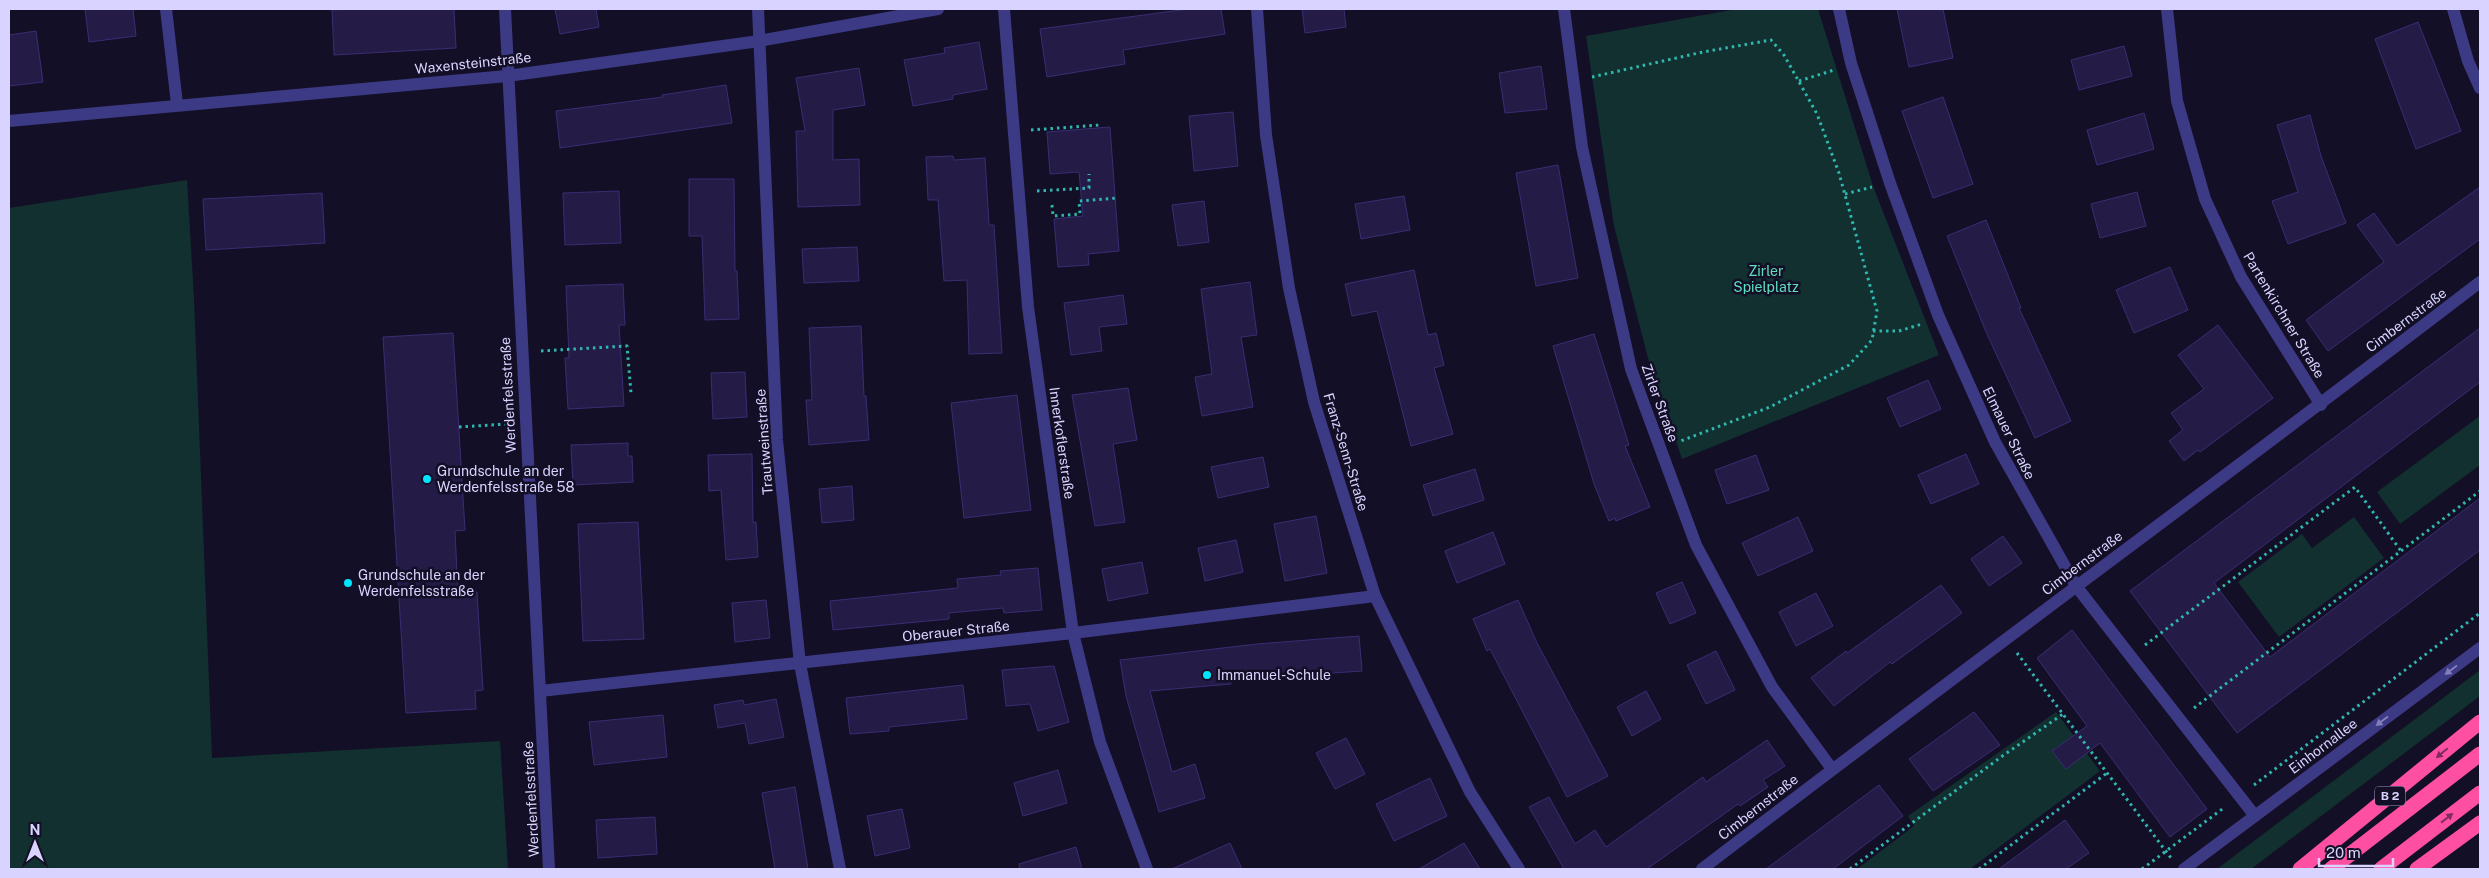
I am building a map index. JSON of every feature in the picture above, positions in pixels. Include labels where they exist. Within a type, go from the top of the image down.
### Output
[{"type":"highway","name":"B 2","points":[[2300,869],[2480,722]]},
{"type":"highway","points":[[2331,869],[2480,754]]},
{"type":"highway","points":[[2380,869],[2480,792]]},
{"type":"highway","points":[[2417,869],[2480,823]]},
{"type":"street","points":[[166,9],[177,104]]},
{"type":"street","name":"Werdenfelsstraße","points":[[505,9],[521,352],[549,869]]},
{"type":"street","name":"Trautweinstraße","points":[[758,9],[777,440],[800,664],[840,869]]},
{"type":"street","name":"Waxensteinstraße","points":[[9,121],[177,104],[508,76],[759,41],[938,9]]},
{"type":"street","name":"Innerkoflerstraße","points":[[1004,9],[1028,307],[1073,633],[1100,742],[1147,869]]},
{"type":"street","name":"Franz-Senn-Straße","points":[[1257,9],[1266,134],[1289,288],[1314,402],[1375,596],[1470,792],[1519,869]]},
{"type":"street","name":"Zirler Straße","points":[[1564,9],[1582,147],[1631,369],[1696,545],[1772,687],[1832,769]]},
{"type":"street","name":"Elmauer Straße","points":[[1839,9],[1851,63],[1890,183],[1938,315],[1995,442],[2076,586],[2255,816]]},
{"type":"street","name":"Partenkirchner Straße","points":[[2167,9],[2177,101],[2205,199],[2241,277],[2321,404]]},
{"type":"street","points":[[2453,9],[2468,61],[2480,88]]},
{"type":"street","name":"Cimbernstraße","points":[[1702,869],[2006,638],[2321,404],[2480,282]]},
{"type":"street","name":"Oberauer Straße","points":[[540,691],[1073,633],[1375,596]]},
{"type":"street","name":"Einhornallee","points":[[2179,866],[2255,816],[2480,648]]},
{"type":"path","points":[[1574,82],[1703,52],[1771,40],[1784,54],[1817,114],[1845,194],[1877,311],[1872,340],[1850,365],[1770,407],[1661,449]]},
{"type":"path","points":[[1799,80],[1851,63]]},
{"type":"path","points":[[1014,132],[1100,126]]},
{"type":"path","points":[[1019,193],[1089,188],[1089,174]]},
{"type":"path","points":[[1845,194],[1890,183]]},
{"type":"path","points":[[1052,205],[1053,216],[1080,214],[1080,201],[1117,198]]},
{"type":"path","points":[[1874,331],[1899,331],[1926,322],[1938,315]]},
{"type":"path","points":[[521,352],[627,346],[631,393]]},
{"type":"path","points":[[459,427],[525,423]]},
{"type":"path","points":[[2131,656],[2355,487],[2401,551]]},
{"type":"path","points":[[2180,719],[2480,491]]},
{"type":"path","points":[[2142,869],[2480,613]]},
{"type":"path","points":[[2006,638],[2179,866]]},
{"type":"path","points":[[1850,869],[2001,757],[2063,714]]},
{"type":"path","points":[[1979,869],[2107,773]]},
{"type":"green space","name":"Zirler Spielplatz","points":[[1737,9],[1818,9],[1873,186],[1939,355],[1682,459],[1648,358],[1614,226],[1586,36]]},
{"type":"green space","points":[[187,180],[194,298],[212,758],[500,741],[508,869],[9,869],[9,208]]},
{"type":"green space","points":[[2480,416],[2480,465],[2400,524],[2377,492]]},
{"type":"green space","points":[[2354,517],[2384,558],[2279,637],[2238,582],[2302,534],[2312,548]]},
{"type":"green space","points":[[2480,670],[2480,696],[2251,869],[2217,869]]},
{"type":"green space","points":[[2056,712],[2100,771],[1970,869],[1857,869],[1914,826],[1908,816]]},
{"type":"building","points":[[85,9],[133,9],[136,36],[89,42]]},
{"type":"building","points":[[454,9],[456,48],[334,55],[332,10]]},
{"type":"building","points":[[555,9],[596,9],[599,27],[560,34]]},
{"type":"building","points":[[1188,9],[1221,9],[1225,34],[1123,50],[1125,64],[1047,77],[1040,29]]},
{"type":"building","points":[[1302,9],[1344,9],[1346,27],[1305,33]]},
{"type":"building","points":[[1897,9],[1943,9],[1953,58],[1909,67]]},
{"type":"building","points":[[2418,22],[2461,131],[2416,149],[2375,39]]},
{"type":"building","points":[[36,31],[43,82],[9,86],[9,35]]},
{"type":"building","points":[[979,42],[987,89],[953,95],[953,99],[913,106],[904,60],[945,53],[944,48]]},
{"type":"building","points":[[2124,46],[2132,76],[2079,90],[2071,60]]},
{"type":"building","points":[[1541,66],[1547,109],[1505,113],[1499,73]]},
{"type":"building","points":[[859,68],[865,105],[833,110],[833,160],[859,159],[860,205],[798,207],[796,131],[805,131],[796,78]]},
{"type":"building","points":[[726,85],[732,123],[560,148],[556,111],[663,97],[662,95]]},
{"type":"building","points":[[1943,97],[1973,184],[1933,198],[1902,111]]},
{"type":"building","points":[[1233,112],[1238,166],[1194,171],[1189,116]]},
{"type":"building","points":[[2144,113],[2154,149],[2097,165],[2087,130]]},
{"type":"building","points":[[2310,115],[2321,156],[2346,223],[2288,244],[2272,201],[2298,192],[2277,125]]},
{"type":"building","points":[[1110,127],[1119,251],[1088,254],[1089,265],[1058,267],[1054,219],[1083,216],[1079,172],[1050,174],[1047,132]]},
{"type":"building","points":[[953,156],[954,160],[985,158],[989,225],[994,225],[1002,353],[969,354],[967,280],[944,281],[938,200],[928,200],[926,157]]},
{"type":"building","points":[[1558,165],[1578,278],[1536,286],[1516,173]]},
{"type":"building","points":[[689,179],[734,179],[735,271],[737,271],[739,319],[705,320],[702,236],[689,236]]},
{"type":"building","points":[[2480,187],[2480,239],[2328,351],[2306,320],[2384,262],[2357,225],[2374,213],[2397,246]]},
{"type":"building","points":[[619,191],[621,243],[565,245],[563,193]]},
{"type":"building","points":[[2137,192],[2146,226],[2100,238],[2091,204]]},
{"type":"building","points":[[322,193],[325,243],[206,250],[203,199]]},
{"type":"building","points":[[1404,196],[1410,230],[1361,239],[1355,204]]},
{"type":"building","points":[[1204,201],[1209,242],[1178,246],[1172,205]]},
{"type":"building","points":[[1986,220],[2021,308],[2019,308],[2071,421],[2035,438],[1986,332],[1947,236]]},
{"type":"building","points":[[857,247],[859,281],[804,283],[802,249]]},
{"type":"building","points":[[2170,267],[2188,310],[2134,333],[2116,290]]},
{"type":"building","points":[[1414,270],[1428,335],[1436,333],[1444,365],[1434,368],[1453,434],[1411,446],[1377,311],[1352,316],[1345,284]]},
{"type":"building","points":[[1250,282],[1257,335],[1241,337],[1253,407],[1202,416],[1195,377],[1212,374],[1201,289]]},
{"type":"building","points":[[623,284],[625,325],[619,325],[624,406],[568,409],[565,358],[569,358],[566,286]]},
{"type":"building","points":[[1123,295],[1127,324],[1099,327],[1102,351],[1071,355],[1064,303]]},
{"type":"building","points":[[2218,325],[2273,398],[2200,452],[2198,450],[2184,461],[2169,441],[2183,430],[2171,413],[2204,389],[2178,355]]},
{"type":"building","points":[[861,326],[864,396],[866,396],[869,440],[809,445],[806,400],[812,400],[809,328]]},
{"type":"building","points":[[2480,328],[2480,382],[2214,583],[2270,657],[2480,498],[2480,550],[2237,733],[2130,591]]},
{"type":"building","points":[[453,333],[465,530],[455,531],[458,593],[477,592],[483,690],[475,691],[476,709],[406,713],[383,337]]},
{"type":"building","points":[[1594,334],[1629,445],[1625,446],[1650,507],[1616,521],[1615,518],[1609,521],[1594,484],[1553,346]]},
{"type":"building","points":[[745,372],[747,417],[713,419],[711,373]]},
{"type":"building","points":[[1928,380],[1941,409],[1900,427],[1887,398]]},
{"type":"building","points":[[1128,388],[1137,440],[1113,444],[1125,522],[1095,526],[1072,395]]},
{"type":"building","points":[[1017,395],[1031,510],[964,518],[951,403]]},
{"type":"building","points":[[628,443],[628,456],[632,456],[633,482],[573,485],[571,445]]},
{"type":"building","points":[[752,454],[753,523],[756,522],[758,557],[726,560],[721,490],[709,491],[708,455]]},
{"type":"building","points":[[1966,454],[1979,484],[1931,504],[1918,475]]},
{"type":"building","points":[[1756,455],[1769,490],[1727,504],[1715,470]]},
{"type":"building","points":[[1263,457],[1269,487],[1218,498],[1211,467]]},
{"type":"building","points":[[1475,469],[1484,500],[1433,516],[1423,485]]},
{"type":"building","points":[[852,486],[854,520],[822,523],[819,489]]},
{"type":"building","points":[[1316,516],[1327,573],[1285,581],[1274,524]]},
{"type":"building","points":[[1798,517],[1813,551],[1758,576],[1742,543]]},
{"type":"building","points":[[638,522],[644,639],[583,641],[578,524]]},
{"type":"building","points":[[1493,532],[1505,564],[1457,583],[1445,551]]},
{"type":"building","points":[[2003,536],[2022,563],[1989,586],[1971,559]]},
{"type":"building","points":[[1236,540],[1243,572],[1205,581],[1198,548]]},
{"type":"building","points":[[1142,562],[1148,593],[1108,601],[1102,569]]},
{"type":"building","points":[[1038,568],[1042,610],[1004,613],[1003,608],[949,613],[949,619],[833,630],[830,601],[958,588],[957,579],[1001,575],[1000,571]]},
{"type":"building","points":[[1682,582],[1696,613],[1670,624],[1656,593]]},
{"type":"building","points":[[1941,585],[1962,613],[1892,664],[1890,662],[1834,706],[1811,678],[1846,651],[1847,653]]},
{"type":"building","points":[[1816,593],[1833,626],[1796,646],[1779,612]]},
{"type":"building","points":[[766,600],[770,638],[735,642],[732,603]]},
{"type":"building","points":[[1518,600],[1537,643],[1608,776],[1567,797],[1490,649],[1487,651],[1473,619]]},
{"type":"building","points":[[2072,630],[2207,809],[2170,837],[2100,743],[2066,769],[2052,751],[2087,726],[2037,658]]},
{"type":"building","points":[[1359,636],[1362,671],[1231,680],[1231,684],[1150,691],[1172,772],[1195,764],[1205,798],[1159,812],[1126,696],[1120,660],[1257,644]]},
{"type":"building","points":[[1716,651],[1735,690],[1706,704],[1687,665]]},
{"type":"building","points":[[1054,666],[1069,722],[1038,731],[1030,704],[1006,706],[1002,670]]},
{"type":"building","points":[[963,685],[967,719],[889,727],[889,731],[850,734],[846,698]]},
{"type":"building","points":[[1646,691],[1661,719],[1632,736],[1617,707]]},
{"type":"building","points":[[776,699],[784,737],[749,744],[745,723],[718,728],[714,705],[743,700],[744,705]]},
{"type":"building","points":[[1974,712],[2000,745],[1933,791],[1909,759]]},
{"type":"building","points":[[663,715],[667,757],[594,765],[589,722]]},
{"type":"building","points":[[1346,738],[1365,774],[1335,789],[1316,753]]},
{"type":"building","points":[[1767,740],[1785,766],[1763,780],[1768,787],[1740,806],[1738,804],[1647,869],[1564,869],[1529,807],[1549,797],[1575,844],[1595,830],[1606,847],[1703,777],[1706,782]]},
{"type":"building","points":[[1058,770],[1067,803],[1023,816],[1014,783]]},
{"type":"building","points":[[1430,778],[1447,816],[1394,841],[1376,804]]},
{"type":"building","points":[[1879,785],[1903,816],[1833,869],[1766,869]]},
{"type":"building","points":[[795,787],[808,869],[775,869],[762,793]]},
{"type":"building","points":[[902,809],[910,848],[875,856],[867,816]]},
{"type":"building","points":[[655,817],[657,854],[598,858],[596,820]]},
{"type":"building","points":[[2065,820],[2089,853],[2066,869],[1999,869]]},
{"type":"building","points":[[1230,843],[1242,869],[1172,869]]},
{"type":"building","points":[[1464,843],[1480,869],[1419,869],[1452,850]]},
{"type":"building","points":[[1076,847],[1082,869],[1020,869],[1019,864]]},
{"type":"place","name":"Grundschule an der Werdenfelsstraße 58","points":[[427,479]]},
{"type":"place","name":"Grundschule an der Werdenfelsstraße","points":[[348,583]]},
{"type":"place","name":"Immanuel-Schule","points":[[1207,675]]}]
